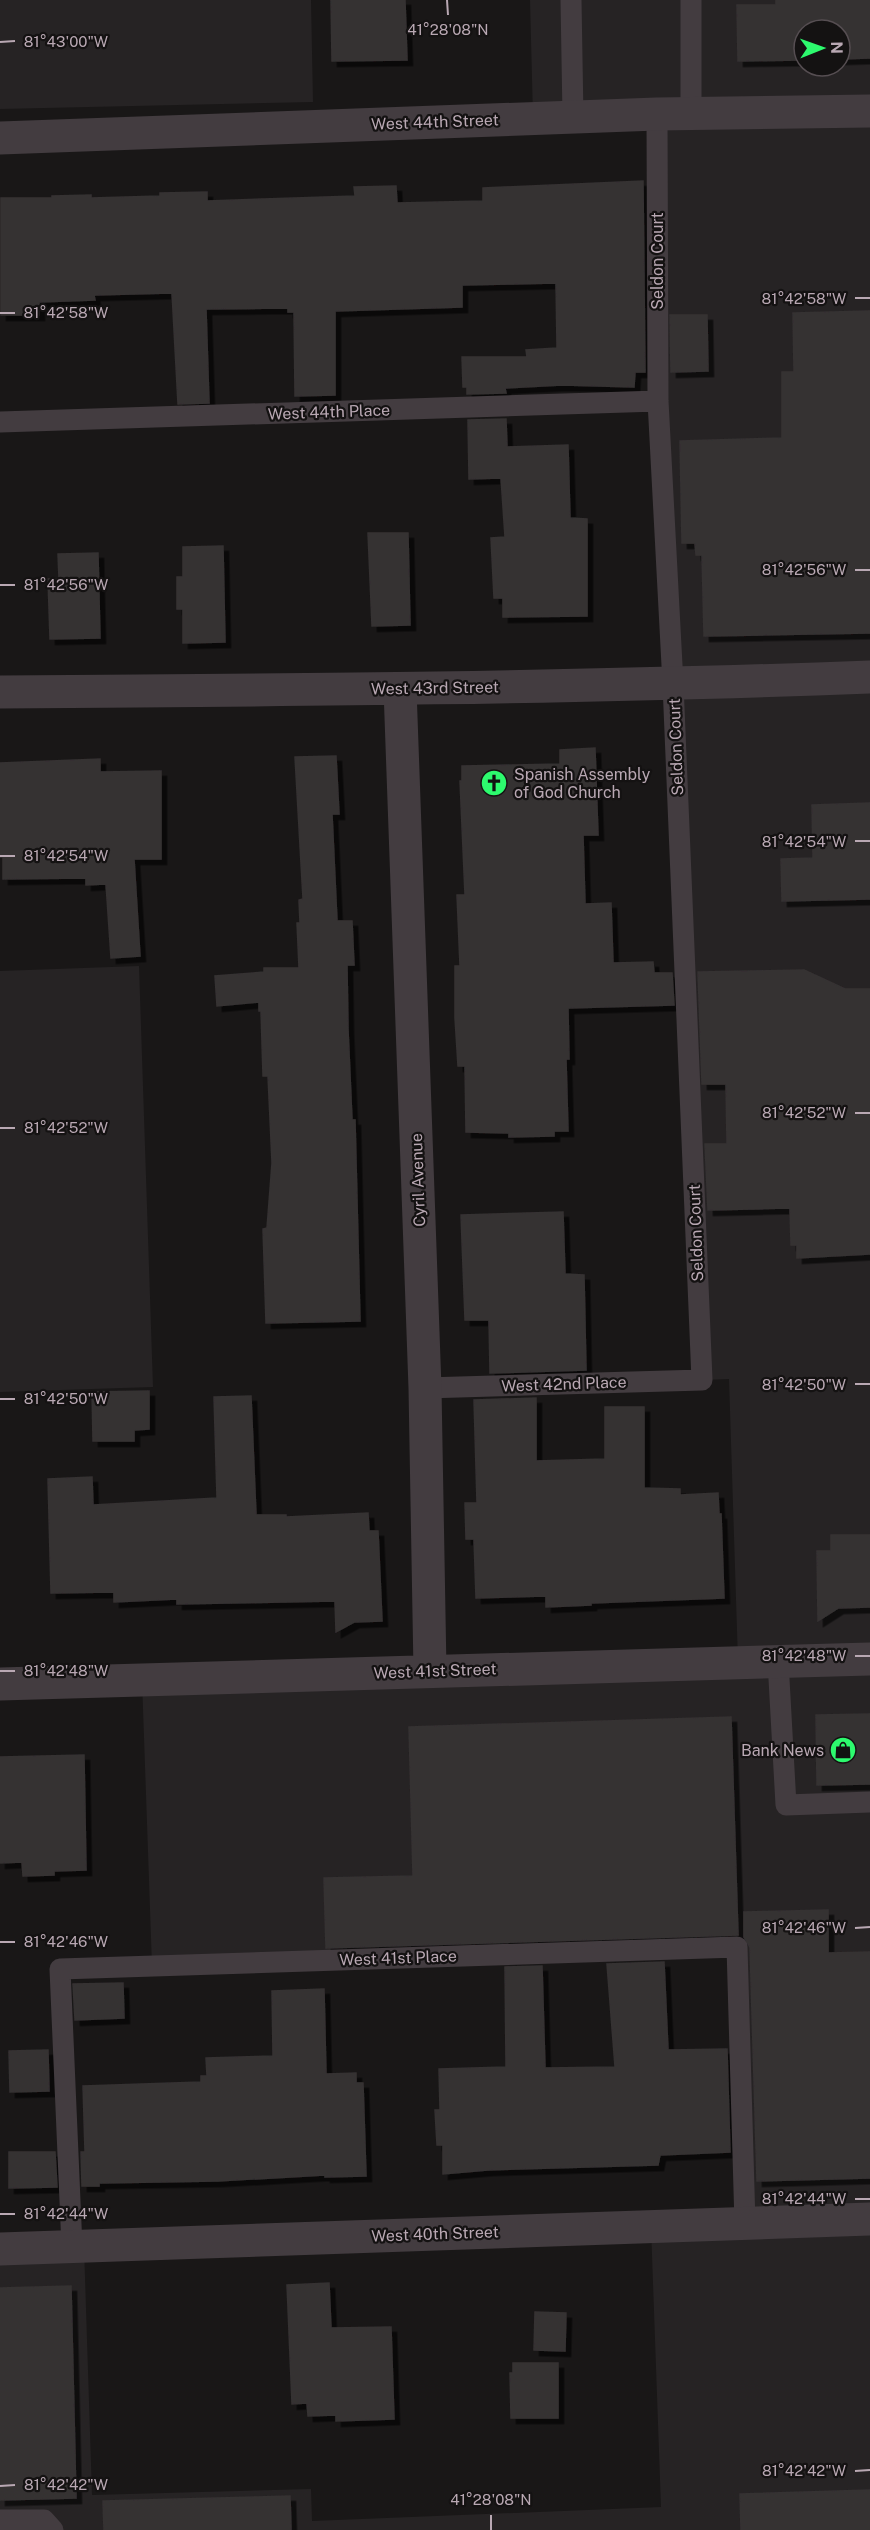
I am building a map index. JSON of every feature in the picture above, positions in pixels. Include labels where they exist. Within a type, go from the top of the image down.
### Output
[{"type":"street","name":"West 44th Street","points":[[0,138],[657,114],[870,111]]},
{"type":"street","name":"West 43rd Street","points":[[0,692],[400,689],[673,684],[870,677]]},
{"type":"street","name":"Cyril Avenue","points":[[400,689],[426,1388],[430,1671]]},
{"type":"street","name":"West 41st Street","points":[[0,1684],[870,1659]]},
{"type":"street","name":"West 40th Street","points":[[0,2249],[870,2219]]},
{"type":"lane","points":[[571,0],[573,117]]},
{"type":"lane","points":[[691,0],[691,114]]},
{"type":"lane","name":"Seldon Court","points":[[657,114],[658,401],[673,684],[702,1380]]},
{"type":"lane","name":"West 44th Place","points":[[0,422],[658,401]]},
{"type":"lane","name":"West 42nd Place","points":[[426,1388],[702,1380]]},
{"type":"lane","points":[[778,1661],[786,1805],[870,1802]]},
{"type":"lane","name":"West 41st Place","points":[[72,2247],[60,1969],[737,1947],[745,2224]]},
{"type":"lane","points":[[0,2520],[44,2520],[53,2530]]},
{"type":"shaded area","points":[[0,0],[311,0],[313,102],[0,109]]},
{"type":"shaded area","points":[[530,0],[870,0],[870,2530],[0,2530],[0,2249],[84,2246],[92,2495],[311,2489],[312,2521],[661,2507],[651,2227],[744,2224],[737,1947],[152,1966],[142,1680],[738,1662],[729,1379],[702,1380],[657,115],[533,118]]},
{"type":"shaded area","points":[[139,966],[153,1387],[0,1392],[0,971]]},
{"type":"building","points":[[331,0],[405,0],[407,60],[332,61]]},
{"type":"building","points":[[776,0],[870,0],[870,58],[852,59],[852,18],[792,18],[792,60],[738,61],[737,5],[776,5]]},
{"type":"building","points":[[643,181],[645,372],[635,372],[634,387],[562,385],[505,388],[506,393],[467,394],[467,387],[463,387],[462,357],[527,357],[526,350],[557,348],[556,283],[462,285],[462,307],[335,311],[335,395],[295,396],[294,312],[288,312],[288,308],[206,309],[209,403],[178,404],[172,293],[94,295],[95,300],[39,302],[39,315],[1,315],[1,198],[91,195],[91,198],[160,196],[160,193],[207,192],[207,201],[355,196],[354,187],[396,186],[397,203],[483,201],[483,188]]},
{"type":"building","points":[[870,311],[870,633],[704,636],[702,555],[696,555],[695,543],[682,543],[680,441],[782,438],[782,372],[794,372],[793,313]]},
{"type":"building","points":[[670,315],[707,315],[708,371],[671,372]]},
{"type":"building","points":[[506,419],[507,447],[568,445],[570,518],[587,519],[587,616],[503,617],[503,598],[494,598],[491,538],[505,537],[501,478],[469,479],[468,420]]},
{"type":"building","points":[[368,533],[408,533],[410,625],[372,626]]},
{"type":"building","points":[[223,546],[225,642],[183,643],[183,609],[177,609],[177,577],[183,577],[183,547]]},
{"type":"building","points":[[98,553],[100,638],[50,639],[48,579],[59,579],[58,554]]},
{"type":"building","points":[[595,748],[598,835],[583,835],[585,904],[611,903],[613,963],[653,962],[654,973],[672,973],[674,1005],[568,1008],[569,1059],[566,1059],[568,1131],[554,1131],[554,1136],[509,1137],[509,1133],[466,1132],[465,1066],[458,1066],[455,1018],[455,966],[460,966],[457,895],[465,895],[460,781],[462,781],[462,766],[560,764],[560,750]]},
{"type":"building","points":[[336,756],[339,814],[332,814],[337,921],[352,921],[354,965],[347,965],[348,1029],[352,1120],[355,1120],[360,1321],[266,1323],[263,1229],[267,1228],[272,1163],[268,1076],[263,1076],[261,1011],[259,1011],[259,1002],[217,1006],[215,976],[264,972],[264,968],[299,968],[297,923],[300,923],[299,900],[303,899],[295,757]]},
{"type":"building","points":[[100,759],[100,772],[161,771],[161,859],[134,859],[140,956],[111,958],[106,884],[86,885],[86,878],[3,879],[3,857],[0,857],[0,763]]},
{"type":"building","points":[[870,803],[870,899],[782,901],[781,859],[813,858],[812,805]]},
{"type":"building","points":[[804,970],[845,989],[870,989],[870,1254],[797,1258],[797,1245],[791,1245],[790,1208],[708,1210],[705,1144],[727,1144],[726,1084],[702,1084],[698,972]]},
{"type":"building","points":[[563,1212],[565,1274],[584,1275],[586,1370],[490,1373],[489,1320],[465,1320],[461,1215]]},
{"type":"building","points":[[149,1391],[149,1429],[134,1430],[134,1441],[93,1441],[92,1392]]},
{"type":"building","points":[[251,1396],[256,1515],[286,1515],[286,1517],[368,1513],[369,1531],[378,1531],[382,1621],[354,1622],[336,1632],[335,1601],[177,1604],[177,1599],[114,1602],[114,1592],[51,1593],[48,1479],[92,1477],[93,1505],[217,1498],[214,1397]]},
{"type":"building","points":[[536,1398],[536,1461],[605,1459],[605,1407],[644,1407],[644,1488],[680,1489],[680,1495],[718,1493],[724,1598],[546,1607],[546,1596],[476,1598],[474,1539],[466,1539],[465,1503],[477,1503],[474,1400]]},
{"type":"building","points":[[831,1535],[870,1535],[870,1607],[838,1608],[818,1621],[817,1551],[831,1551]]},
{"type":"building","name":"Bank News","points":[[870,1714],[870,1784],[817,1785],[816,1715]]},
{"type":"building","points":[[731,1717],[738,1935],[326,1948],[324,1878],[413,1876],[409,1727]]},
{"type":"building","points":[[84,1755],[86,1870],[54,1871],[54,1875],[23,1876],[22,1862],[0,1863],[0,1757]]},
{"type":"building","points":[[828,1910],[828,1953],[870,1952],[870,2178],[757,2181],[750,1947],[744,1937],[744,1912]]},
{"type":"building","points":[[664,1962],[668,2050],[727,2049],[730,2152],[660,2155],[658,2165],[488,2170],[443,2174],[443,2145],[437,2145],[435,2110],[440,2110],[439,2069],[506,2067],[505,1967],[542,1966],[545,2068],[615,2067],[607,1964]]},
{"type":"building","points":[[123,1983],[124,2018],[75,2020],[73,1984]]},
{"type":"building","points":[[324,1989],[326,2074],[356,2073],[356,2083],[363,2083],[366,2176],[325,2177],[325,2175],[218,2181],[99,2183],[99,2186],[82,2186],[81,2152],[85,2152],[83,2086],[201,2082],[201,2076],[207,2076],[206,2058],[273,2056],[272,1991]]},
{"type":"building","points":[[48,2050],[49,2091],[10,2092],[9,2051]]},
{"type":"building","points":[[9,2152],[55,2152],[57,2187],[9,2188]]},
{"type":"building","points":[[329,2283],[331,2328],[391,2327],[394,2419],[336,2421],[336,2415],[308,2416],[307,2403],[292,2404],[287,2285]]},
{"type":"building","points":[[71,2286],[76,2498],[0,2500],[0,2288]]},
{"type":"building","points":[[535,2312],[566,2313],[565,2351],[534,2350]]},
{"type":"building","points":[[513,2363],[558,2363],[558,2418],[511,2418],[510,2373],[513,2373]]},
{"type":"building","points":[[870,2490],[870,2530],[741,2530],[740,2494]]},
{"type":"building","points":[[290,2496],[291,2530],[104,2530],[103,2501]]},
{"type":"place","name":"Spanish Assembly of God Church","points":[[494,783]]},
{"type":"place","name":"Bank News","points":[[843,1750]]}]
